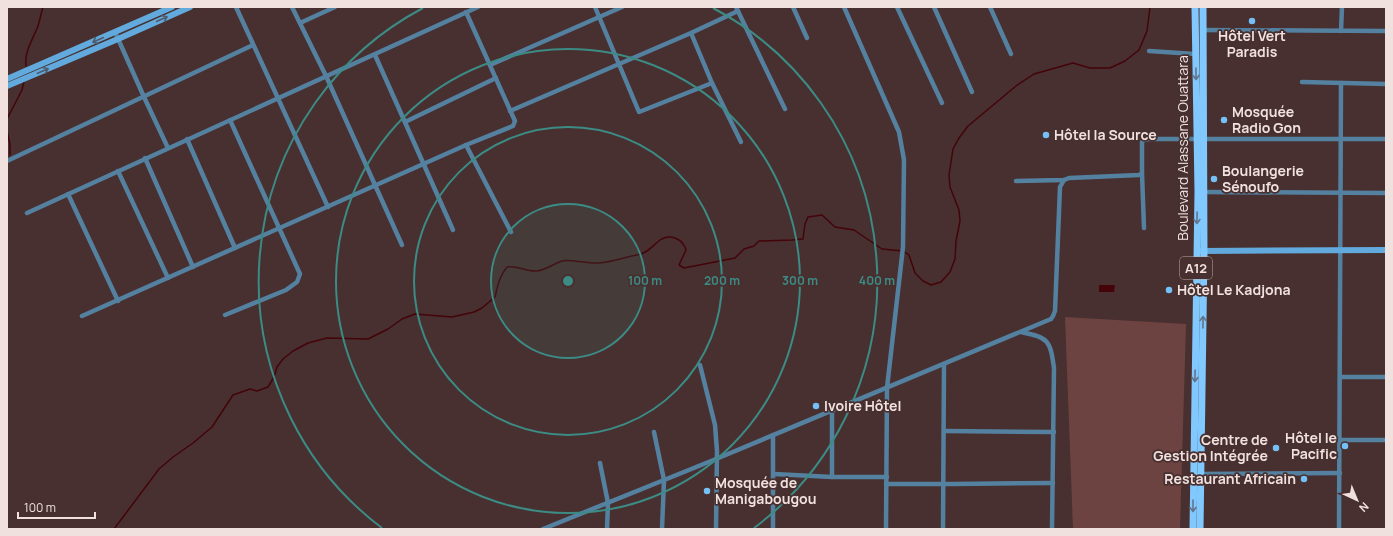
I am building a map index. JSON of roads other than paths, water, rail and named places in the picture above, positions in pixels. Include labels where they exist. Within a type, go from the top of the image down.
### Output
[{"type":"main road","name":"Boulevard Alassane Ouattara","points":[[1195,7],[1195,54],[1201,138]]},
{"type":"main road","name":"Boulevard Alassane Ouattara","points":[[1193,529],[1197,474],[1203,7]]},
{"type":"main road","name":"Boulevard Alassane Ouattara","points":[[1197,474],[1200,529]]},
{"type":"street","points":[[7,79],[172,7]]},
{"type":"street","points":[[7,86],[190,7]]},
{"type":"street","points":[[236,7],[328,207]]},
{"type":"street","points":[[292,7],[326,76],[402,245]]},
{"type":"street","points":[[300,23],[335,7]]},
{"type":"street","points":[[27,212],[478,7]]},
{"type":"street","points":[[595,7],[640,112],[712,83]]},
{"type":"street","points":[[490,65],[622,7]]},
{"type":"street","points":[[793,7],[807,38]]},
{"type":"street","points":[[844,7],[899,132],[904,160],[903,247],[888,388],[886,529]]},
{"type":"street","points":[[897,7],[942,103]]},
{"type":"street","points":[[934,7],[972,92]]},
{"type":"street","points":[[990,7],[1011,54]]},
{"type":"street","points":[[1342,7],[1342,30]]},
{"type":"street","points":[[510,111],[691,33],[737,9],[785,109]]},
{"type":"street","points":[[82,316],[466,145],[513,126],[515,121],[466,12]]},
{"type":"street","points":[[1195,31],[1386,31]]},
{"type":"street","points":[[115,32],[168,148]]},
{"type":"street","points":[[691,33],[712,83],[741,142]]},
{"type":"street","points":[[7,161],[253,45]]},
{"type":"street","points":[[1149,51],[1195,54]]},
{"type":"street","points":[[375,55],[453,230]]},
{"type":"street","points":[[405,122],[496,78]]},
{"type":"street","points":[[1302,82],[1386,84]]},
{"type":"street","points":[[1339,529],[1341,83]]},
{"type":"street","points":[[225,316],[286,290],[297,282],[300,274],[230,120]]},
{"type":"street","points":[[1144,228],[1142,146],[1144,140],[1201,138],[1386,139]]},
{"type":"street","points":[[187,139],[235,248]]},
{"type":"street","points":[[466,145],[510,232]]},
{"type":"street","points":[[145,158],[193,267]]},
{"type":"street","points":[[118,171],[168,278]]},
{"type":"street","points":[[1016,181],[1064,180],[1069,178],[1139,175],[1142,173]]},
{"type":"street","points":[[543,529],[554,527],[608,503],[1045,322],[1053,316],[1055,311],[1060,186],[1064,180]]},
{"type":"street","points":[[1201,192],[1386,193]]},
{"type":"street","points":[[68,194],[118,300]]},
{"type":"street","points":[[1200,251],[1386,250]]},
{"type":"street","points":[[1021,332],[1040,336],[1048,342],[1054,368],[1052,529]]},
{"type":"street","points":[[944,364],[944,529]]},
{"type":"street","points":[[700,365],[715,426],[716,529]]},
{"type":"street","points":[[1340,377],[1386,377]]},
{"type":"street","points":[[832,411],[832,477]]},
{"type":"street","points":[[944,431],[1054,432]]},
{"type":"street","points":[[654,432],[664,480],[662,529]]},
{"type":"street","points":[[773,435],[773,529]]},
{"type":"street","points":[[1340,440],[1386,440]]},
{"type":"street","points":[[600,463],[608,503],[607,529]]},
{"type":"street","points":[[1197,474],[1340,473]]},
{"type":"street","points":[[774,474],[832,477],[887,476]]},
{"type":"street","points":[[886,484],[1053,483]]},
{"type":"waterway","points":[[26,66],[26,56],[38,26],[43,7]]},
{"type":"waterway","points":[[114,529],[159,469],[212,427],[233,395],[250,389],[257,391],[268,387],[274,377],[277,367],[283,359],[293,351],[308,343],[327,338],[368,339],[388,329],[402,319],[415,314],[452,317],[474,312],[482,308],[495,297],[500,278],[507,267],[537,271],[562,261],[595,263],[609,262],[641,254],[660,240],[672,237],[679,240],[686,250],[679,265],[684,268],[735,258],[744,249],[754,246],[759,241],[803,239],[805,224],[808,217],[822,215],[835,227],[854,230],[882,249],[903,251],[909,255],[915,273],[923,281],[931,285],[941,282],[950,272],[955,259],[956,241],[960,221],[959,210],[950,187],[949,175],[953,149],[968,126],[1016,86],[1034,74],[1073,63],[1090,68],[1110,68],[1125,61],[1139,50],[1147,31],[1150,7]]},
{"type":"waterway","points":[[7,119],[22,90],[24,81]]},
{"type":"waterway","points":[[7,131],[10,144],[10,155]]},
{"type":"place","name":"Hôtel Vert Paradis","points":[[1252,21]]},
{"type":"place","name":"Mosquée Radio Gon","points":[[1224,120]]},
{"type":"place","name":"Hôtel la Source","points":[[1046,135]]},
{"type":"place","name":"Boulangerie Sénoufo","points":[[1214,179]]},
{"type":"place","name":"Hôtel Le Kadjona","points":[[1169,290]]},
{"type":"place","name":"Ivoire Hôtel","points":[[816,406]]},
{"type":"place","name":"Hôtel le Pacific","points":[[1345,446]]},
{"type":"place","name":"Centre de Gestion Intégrée","points":[[1276,448]]},
{"type":"place","name":"Restaurant Africain","points":[[1304,479]]},
{"type":"place","name":"Mosquée de Manigabougou","points":[[707,491]]}]
